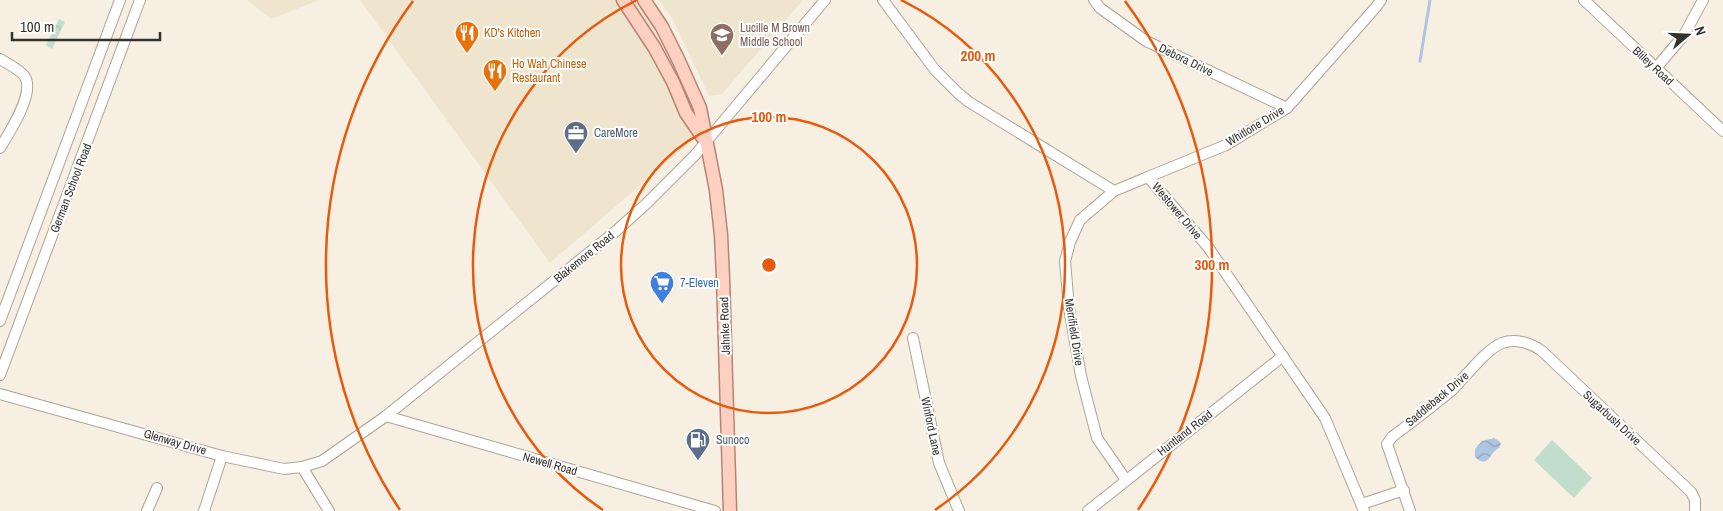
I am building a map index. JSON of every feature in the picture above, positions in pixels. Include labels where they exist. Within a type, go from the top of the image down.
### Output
[{"type":"main road","name":"Jahnke Road","points":[[623,0],[658,53],[686,113],[705,143]]},
{"type":"main road","name":"Jahnke Road","points":[[644,0],[662,27],[700,108],[705,143],[716,190],[721,235],[730,511]]},
{"type":"street","name":"German School Road","points":[[0,322],[120,0]]},
{"type":"street","name":"German School Road","points":[[0,375],[140,0]]},
{"type":"street","name":"Blakemore Road","points":[[302,467],[322,461],[386,416],[616,231],[684,167],[825,0]]},
{"type":"street","points":[[883,0],[935,70],[958,94],[1114,191]]},
{"type":"street","name":"Debora Drive","points":[[1094,0],[1100,8],[1146,41],[1287,108]]},
{"type":"street","name":"Whitlone Drive","points":[[1148,177],[1226,145],[1287,108],[1381,0]]},
{"type":"street","name":"Bliley Road","points":[[1584,0],[1723,131]]},
{"type":"street","points":[[1656,68],[1684,35],[1703,0]]},
{"type":"street","points":[[0,59],[25,77],[28,89],[18,117],[0,148]]},
{"type":"street","name":"Westower Drive","points":[[1114,191],[1148,177],[1208,248],[1325,418],[1363,507]]},
{"type":"street","name":"Merrifield Drive","points":[[1114,191],[1080,220],[1070,242],[1065,261],[1069,308],[1081,376],[1098,438],[1126,480]]},
{"type":"street","name":"Winford Lane","points":[[912,338],[939,463],[958,511]]},
{"type":"street","name":"Saddleback Drive","points":[[1404,490],[1387,444],[1392,437],[1451,391],[1493,348],[1502,343],[1513,341]]},
{"type":"street","name":"Sugarbush Drive","points":[[1513,341],[1532,344],[1542,351],[1691,492],[1695,500],[1695,511]]},
{"type":"street","name":"Huntland Road","points":[[1088,511],[1283,356]]},
{"type":"street","name":"Glenway Drive","points":[[0,394],[222,456],[284,469],[302,467]]},
{"type":"street","name":"Newell Road","points":[[386,416],[715,511]]},
{"type":"street","points":[[204,511],[222,456]]},
{"type":"street","points":[[302,467],[329,511]]},
{"type":"street","points":[[147,511],[157,488]]},
{"type":"street","points":[[1363,507],[1404,490],[1410,511]]},
{"type":"shaded area","points":[[247,0],[319,0],[271,19]]},
{"type":"shaded area","points":[[360,0],[642,0],[709,126],[550,263]]},
{"type":"shaded area","name":"Lucille M Brown Middle School","points":[[659,0],[803,0],[722,94],[709,96],[672,18]]},
{"type":"green space","points":[[59,19],[65,22],[52,49],[46,45]]},
{"type":"green space","points":[[1552,440],[1592,478],[1574,498],[1534,460]]},
{"type":"water","points":[[1494,438],[1501,444],[1485,462],[1475,457],[1475,449],[1482,441]]},
{"type":"waterway","points":[[1420,61],[1430,0]]},
{"type":"place","name":"KD's Kitchen","points":[[467,54]]},
{"type":"place","name":"Lucille M Brown Middle School","points":[[722,56]]},
{"type":"place","name":"Ho Wah Chinese Restaurant","points":[[495,92]]},
{"type":"place","name":"CareMore","points":[[576,154]]},
{"type":"place","name":"7-Eleven","points":[[662,304]]},
{"type":"place","name":"Sunoco","points":[[698,461]]}]
